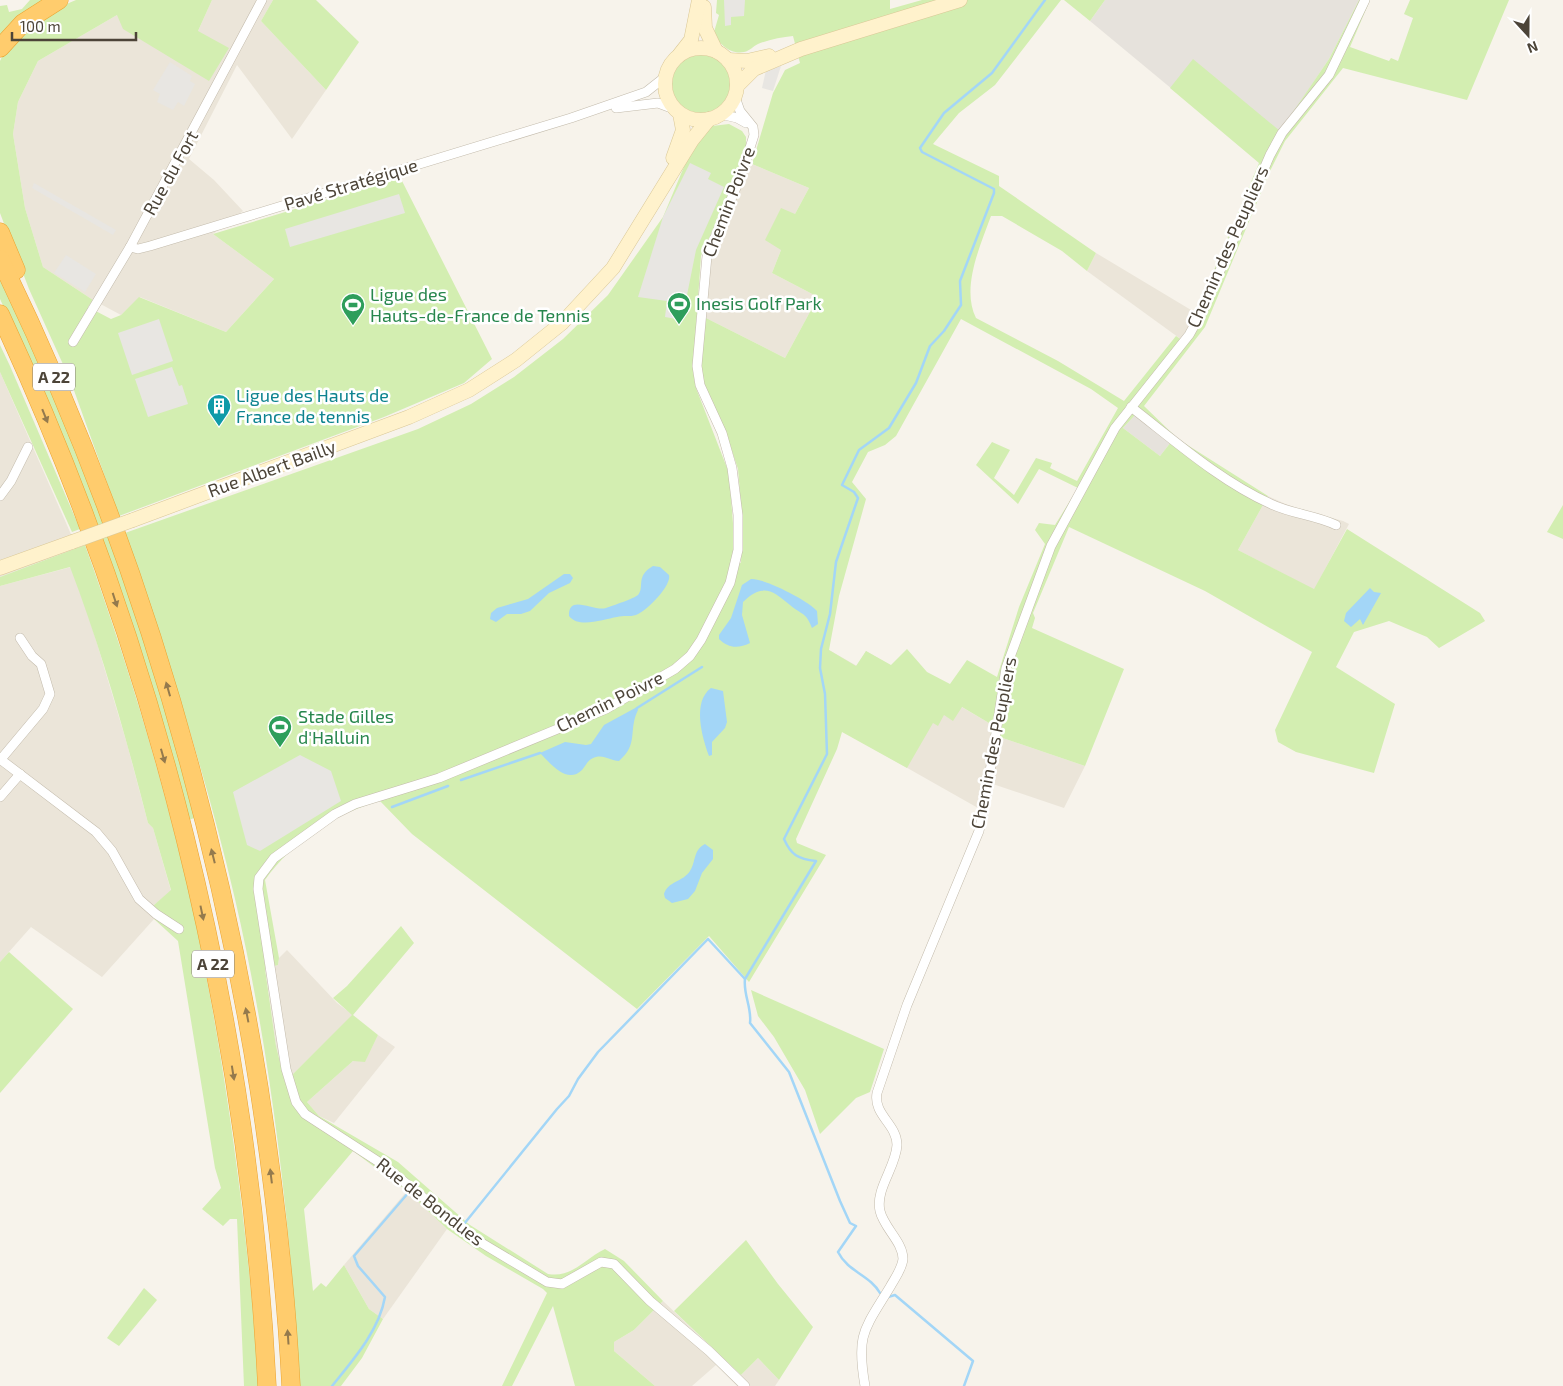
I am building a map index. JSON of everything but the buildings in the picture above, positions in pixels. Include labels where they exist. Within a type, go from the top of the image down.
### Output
[{"type":"highway","points":[[0,48],[23,23],[59,0]]},
{"type":"highway","points":[[0,232],[72,408],[100,492]]},
{"type":"highway","name":"A 22","points":[[0,259],[50,368],[100,492],[164,675],[198,795],[229,928],[251,1038],[265,1128],[282,1264],[291,1386]]},
{"type":"highway","name":"A 22","points":[[0,314],[19,355],[82,508],[110,585],[149,708],[188,853],[213,963],[245,1151],[257,1258],[267,1386]]},
{"type":"highway","points":[[0,328],[19,355]]},
{"type":"main road","points":[[699,0],[690,40],[670,64],[665,77],[665,92],[677,111],[696,120],[715,117],[729,107],[736,91],[754,69],[801,49]]},
{"type":"main road","points":[[704,0],[705,28],[716,51]]},
{"type":"main road","points":[[728,60],[747,61],[801,49],[960,0]]},
{"type":"main road","points":[[680,54],[698,48],[716,51],[728,60],[735,72],[736,91]]},
{"type":"main road","name":"Rue Albert Bailly","points":[[649,210],[681,138],[683,127],[677,111]]},
{"type":"main road","name":"Rue Albert Bailly","points":[[0,568],[387,426],[484,381],[533,348],[585,300],[624,254],[698,129],[715,117]]},
{"type":"street","name":"Rue du Fort","points":[[73,342],[130,247],[262,0]]},
{"type":"street","name":"Chemin des Peupliers","points":[[865,1386],[860,1355],[862,1339],[868,1323],[898,1272],[902,1259],[901,1251],[883,1220],[879,1206],[897,1145],[894,1133],[878,1108],[877,1093],[907,1005],[981,825],[1006,668],[1024,614],[1051,546],[1115,428],[1189,335],[1270,155],[1282,133],[1329,76],[1365,0]]},
{"type":"street","name":"Pavé Stratégique","points":[[130,247],[138,249],[150,246],[571,118],[646,92],[665,77]]},
{"type":"street","name":"Chemin Poivre","points":[[259,878],[274,858],[322,822],[343,809],[439,778],[598,712],[668,674],[694,651],[732,577],[739,534],[732,468],[722,433],[697,375],[704,272],[711,242],[741,176],[754,139],[753,127],[740,110],[736,91]]},
{"type":"street","name":"Pavé Stratégique","points":[[571,118],[638,104],[663,104],[677,111]]},
{"type":"street","name":"Chemin Poivre","points":[[715,117],[743,121],[750,127],[754,139]]},
{"type":"street","points":[[1131,407],[1244,490],[1288,511],[1318,517],[1336,525]]},
{"type":"street","points":[[0,496],[11,481],[28,447]]},
{"type":"street","points":[[20,638],[32,656],[41,664],[50,694],[49,701],[0,759],[96,832],[112,851],[139,899],[156,914],[179,929]]},
{"type":"street","points":[[0,797],[20,774]]},
{"type":"street","name":"Rue de Bondues","points":[[259,878],[258,894],[286,1069],[294,1098],[305,1114],[385,1166],[470,1236],[547,1282],[562,1284],[601,1262],[614,1264],[650,1301],[709,1351],[745,1386]]},
{"type":"shaded area","points":[[212,0],[273,0],[261,21],[326,90],[292,139],[237,65],[189,159],[214,180],[243,211],[213,234],[274,279],[226,332],[140,297],[121,315],[93,300],[43,267],[25,208],[13,134],[18,102],[38,61],[117,15],[198,31]]},
{"type":"shaded area","points":[[724,0],[745,0],[744,16],[731,17],[731,25],[725,26]]},
{"type":"shaded area","points":[[1105,0],[1359,0],[1329,59],[1260,162],[1090,21]]},
{"type":"shaded area","points":[[170,62],[192,76],[190,81],[195,84],[184,106],[178,102],[173,110],[157,102],[160,94],[153,90]]},
{"type":"shaded area","points":[[781,66],[773,91],[762,88],[766,70]]},
{"type":"shaded area","points":[[690,163],[711,173],[708,179],[724,187],[696,250],[682,320],[665,317],[667,301],[638,297],[663,217]]},
{"type":"shaded area","points":[[752,164],[809,188],[795,214],[772,273],[818,297],[785,358],[704,317],[705,271],[748,165]]},
{"type":"shaded area","points":[[34,183],[116,230],[113,235],[32,188]]},
{"type":"shaded area","points":[[399,194],[405,213],[290,247],[285,229]]},
{"type":"shaded area","points":[[1096,253],[1196,313],[1182,340],[1087,271]]},
{"type":"shaded area","points":[[66,255],[96,274],[85,292],[54,273]]},
{"type":"shaded area","points":[[159,319],[173,361],[132,375],[118,333]]},
{"type":"shaded area","points":[[172,367],[179,386],[182,385],[188,404],[148,417],[135,379]]},
{"type":"shaded area","points":[[0,372],[77,548],[0,577]]},
{"type":"shaded area","points":[[1136,414],[1171,442],[1160,456],[1123,428]]},
{"type":"shaded area","points":[[1268,496],[1290,506],[1349,524],[1314,590],[1238,550]]},
{"type":"shaded area","points":[[71,567],[90,620],[127,744],[148,823],[153,828],[171,891],[154,905],[154,919],[102,977],[31,927],[0,962],[0,586]]},
{"type":"shaded area","points":[[829,650],[857,666],[866,651],[989,723],[991,734],[1085,766],[1064,808],[984,781],[978,808],[842,731]]},
{"type":"shaded area","points":[[300,755],[331,771],[341,801],[260,851],[247,845],[233,792]]},
{"type":"shaded area","points":[[287,950],[337,1003],[353,1015],[285,1082],[276,1046],[265,968],[278,965],[279,958]]},
{"type":"shaded area","points":[[378,1035],[395,1047],[334,1123],[319,1116],[307,1102],[353,1061],[365,1061]]},
{"type":"shaded area","points":[[407,1191],[447,1229],[383,1319],[369,1309],[344,1265]]},
{"type":"shaded area","points":[[663,1301],[741,1375],[758,1358],[779,1380],[775,1386],[737,1386],[716,1365],[692,1386],[655,1386],[614,1351],[614,1342],[634,1330]]},
{"type":"green space","points":[[30,0],[49,0],[26,13],[0,35],[0,6],[7,5],[9,12],[22,9]]},
{"type":"green space","name":"Ligue des Hauts-de-France de Tennis","points":[[76,0],[212,0],[198,31],[229,48],[209,81],[123,29],[117,15],[38,61],[18,102],[13,134],[25,208],[43,267],[93,300],[88,307],[111,319],[121,315],[139,297],[226,332],[274,279],[213,234],[400,177],[492,359],[464,383],[384,417],[119,516],[71,382],[29,289],[0,213],[0,61],[13,40],[22,32],[54,10]]},
{"type":"green space","points":[[273,0],[316,0],[359,42],[326,90],[261,21]]},
{"type":"green space","points":[[717,0],[890,0],[890,9],[922,0],[1061,0],[995,85],[959,113],[933,144],[999,176],[999,186],[1096,253],[1087,271],[1062,251],[1002,216],[991,216],[977,254],[971,280],[970,294],[976,318],[1058,361],[1124,401],[1176,336],[1182,340],[1196,313],[1259,163],[1170,88],[1193,59],[1280,131],[1329,59],[1359,0],[1370,0],[1350,47],[1389,61],[1391,58],[1398,61],[1413,18],[1404,14],[1410,0],[1509,0],[1467,100],[1343,68],[1285,141],[1270,171],[1205,327],[1144,406],[1178,439],[1268,496],[1238,550],[1314,589],[1347,529],[1480,613],[1485,621],[1439,648],[1427,637],[1389,621],[1354,632],[1336,667],[1395,704],[1374,773],[1296,752],[1278,742],[1275,730],[1312,652],[1205,591],[1069,527],[1033,613],[1035,618],[1032,628],[1124,669],[1085,766],[991,734],[989,723],[962,707],[953,721],[944,715],[938,726],[933,723],[907,768],[842,732],[837,749],[796,839],[797,843],[826,855],[749,982],[709,936],[637,1009],[412,834],[380,801],[331,821],[288,853],[265,880],[279,958],[278,965],[265,969],[276,1046],[285,1082],[352,1015],[333,998],[347,986],[401,926],[414,943],[353,1015],[378,1035],[365,1062],[353,1061],[307,1102],[319,1116],[398,1162],[470,1225],[548,1274],[564,1273],[578,1267],[605,1249],[624,1261],[663,1301],[634,1330],[614,1342],[614,1351],[655,1386],[575,1386],[553,1306],[512,1386],[502,1386],[547,1293],[486,1256],[447,1229],[407,1191],[353,1151],[304,1209],[313,1291],[321,1283],[326,1287],[344,1265],[369,1309],[383,1319],[362,1358],[341,1386],[300,1386],[291,1263],[278,1141],[248,959],[224,852],[198,760],[125,533],[418,429],[471,404],[514,377],[563,339],[608,295],[663,217],[686,162],[704,133],[712,126],[729,124],[742,131],[746,137],[746,145],[732,187],[701,256],[693,371],[696,388],[729,473],[736,561],[741,563],[742,518],[738,469],[726,433],[702,379],[700,368],[704,317],[785,358],[818,297],[772,273],[781,250],[765,240],[781,208],[795,214],[809,188],[752,164],[773,93],[785,70],[800,63],[793,36],[762,43],[750,50],[734,52],[722,44],[714,32],[719,15],[716,13]],"holes":[[[961,319],[1091,389],[1118,408],[1077,481],[1050,468],[1052,463],[1036,458],[1014,495],[994,478],[1010,450],[992,442],[976,465],[1018,504],[1039,469],[1078,488],[1055,525],[1039,523],[1035,530],[1045,544],[1019,607],[997,677],[967,660],[950,684],[927,672],[907,649],[891,665],[866,651],[856,666],[829,650],[839,596],[866,499],[852,482],[868,452],[885,445],[896,436]],[[1136,414],[1171,442],[1160,456],[1123,428]]]},
{"type":"green space","points":[[1064,0],[1105,0],[1090,21]]},
{"type":"green space","points":[[695,55],[707,55],[722,63],[730,78],[730,90],[722,105],[707,113],[695,113],[680,105],[672,90],[672,78],[680,63]]},
{"type":"green space","points":[[0,273],[41,363],[128,581],[197,817],[186,821],[16,334],[0,299]]},
{"type":"green space","points":[[0,345],[80,529],[72,532],[0,372]]},
{"type":"green space","points":[[1563,505],[1563,539],[1547,532]]},
{"type":"green space","points":[[85,545],[117,637],[146,730],[172,824],[198,931],[221,1059],[235,1152],[251,1292],[259,1386],[244,1386],[237,1219],[230,1219],[223,1226],[202,1209],[221,1188],[215,1168],[178,941],[154,919],[154,905],[171,890],[153,828],[148,823],[103,662],[70,567],[0,586],[0,577]]},
{"type":"green space","points":[[9,952],[73,1009],[0,1093],[0,962]]},
{"type":"green space","points":[[751,990],[884,1049],[870,1092],[856,1098],[820,1134],[805,1090],[774,1037],[758,1016]]},
{"type":"green space","points":[[746,1240],[813,1327],[779,1380],[758,1358],[741,1375],[674,1311]]},
{"type":"green space","points":[[144,1288],[157,1300],[119,1346],[107,1338]]},
{"type":"water","points":[[653,566],[660,567],[669,575],[669,579],[663,591],[641,613],[634,616],[619,616],[585,623],[573,620],[569,616],[570,609],[577,604],[601,609],[638,595],[642,577]]},
{"type":"water","points":[[564,574],[570,574],[573,578],[570,583],[549,593],[530,611],[521,614],[507,614],[496,622],[490,619],[491,613],[497,608],[528,599]]},
{"type":"water","points":[[751,579],[766,582],[805,602],[817,611],[818,624],[812,628],[803,614],[772,592],[756,592],[743,602],[742,615],[750,643],[733,647],[722,642],[719,639],[719,635],[731,618],[742,585]]},
{"type":"water","points":[[1370,588],[1374,592],[1381,593],[1363,625],[1360,619],[1351,627],[1344,621],[1346,613]]},
{"type":"water","points":[[711,688],[723,691],[727,722],[725,728],[712,742],[712,755],[709,756],[700,720],[700,711],[705,694]]},
{"type":"water","points":[[637,707],[638,710],[629,749],[619,761],[596,757],[589,760],[582,770],[571,775],[559,771],[540,753],[565,742],[591,744],[604,725]]},
{"type":"water","points":[[705,844],[713,850],[713,859],[702,873],[695,891],[688,899],[672,903],[665,898],[666,890],[669,886],[687,875],[692,868],[698,849]]},
{"type":"waterway","points":[[880,1293],[871,1282],[847,1264],[838,1252],[856,1226],[850,1223],[840,1201],[789,1072],[750,1023],[745,979],[816,861],[804,859],[796,855],[789,849],[784,839],[827,754],[825,694],[820,668],[821,649],[830,614],[836,562],[858,498],[854,492],[842,485],[859,450],[889,428],[916,383],[930,346],[944,331],[961,305],[960,281],[994,193],[994,189],[922,152],[920,148],[944,113],[992,73],[1045,0]]},
{"type":"waterway","points":[[637,708],[702,667]]},
{"type":"waterway","points":[[461,780],[540,753]]},
{"type":"waterway","points":[[392,807],[448,786]]},
{"type":"waterway","points":[[464,1224],[569,1096],[578,1079],[598,1052],[708,939],[745,979]]},
{"type":"waterway","points":[[332,1386],[371,1333],[382,1310],[385,1297],[358,1266],[354,1256],[409,1192]]},
{"type":"waterway","points":[[888,1297],[895,1295],[973,1361],[964,1386]]},
{"type":"place","name":"Inesis Golf Park","points":[[679,325]]},
{"type":"place","name":"Ligue des Hauts-de-France de Tennis","points":[[353,326]]},
{"type":"place","name":"Ligue des Hauts de France de tennis","points":[[219,427]]},
{"type":"place","name":"Stade Gilles d'Halluin","points":[[280,748]]}]
